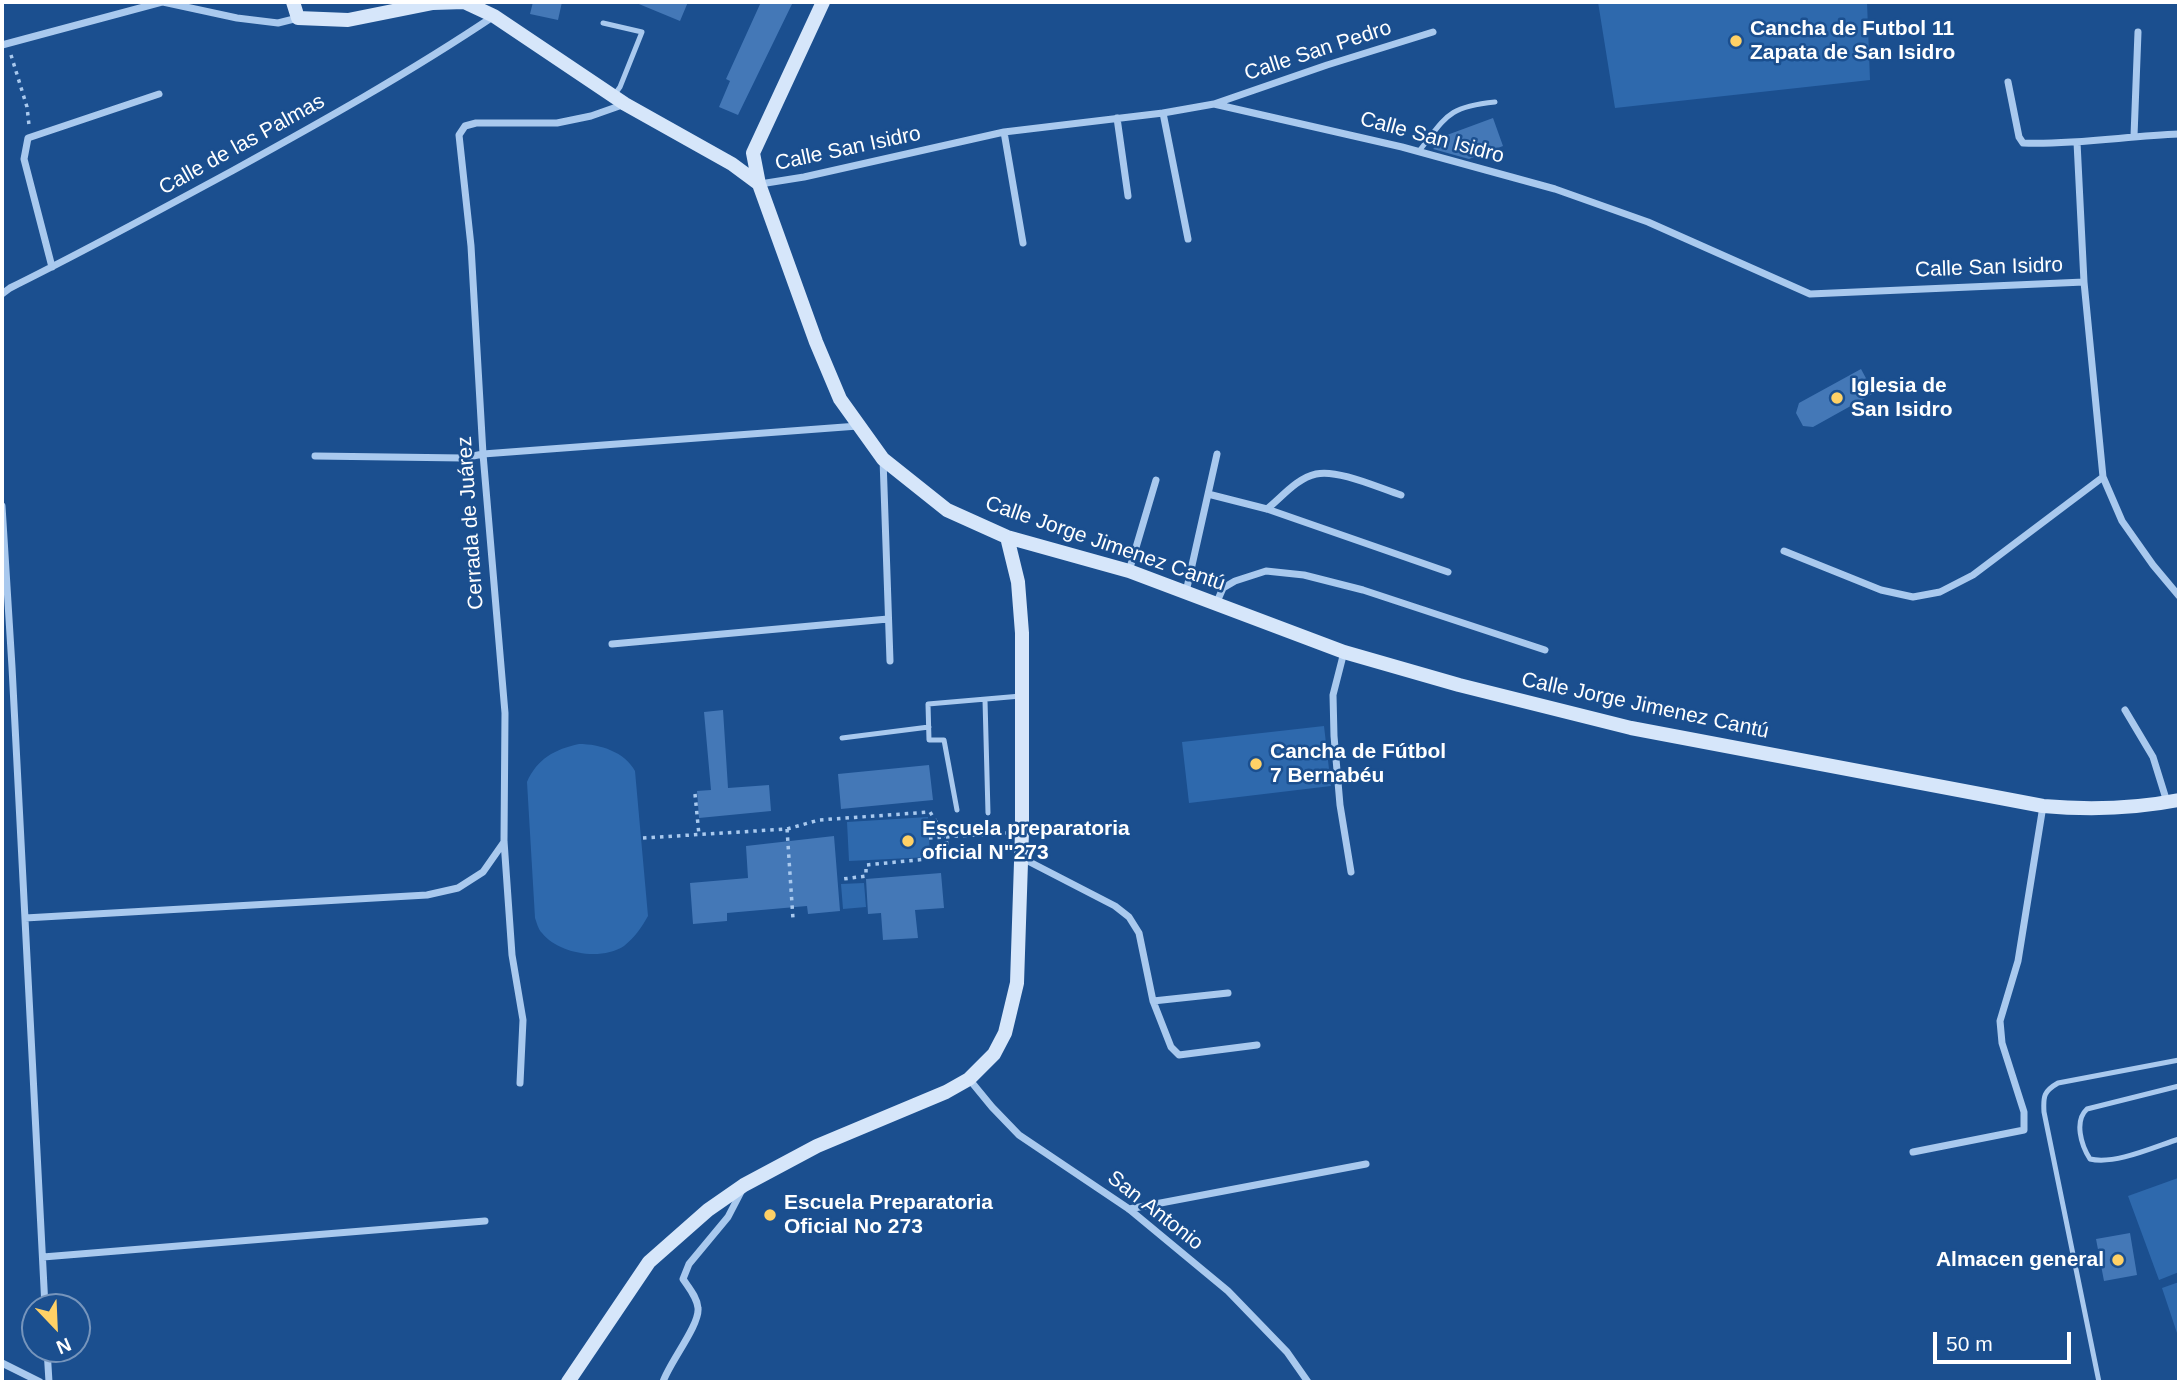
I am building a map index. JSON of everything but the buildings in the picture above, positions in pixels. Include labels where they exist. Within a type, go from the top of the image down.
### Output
[{"type":"main road","points":[[293,2],[299,18],[348,20],[433,3],[464,2],[494,16],[619,100],[732,164],[759,184]]},
{"type":"main road","name":"Calle Jorge Jimenez Cantú","points":[[823,2],[753,153],[759,184],[816,342],[840,400],[883,459],[947,510],[1007,537],[1129,571],[1344,652],[1459,685],[1630,728],[2043,806],[2120,809],[2173,802]]},
{"type":"main road","points":[[568,1382],[649,1262],[708,1210],[744,1185],[817,1146],[970,1079],[994,1054],[1005,1033],[1017,983],[1022,858],[1022,633],[1018,582],[1007,537]]},
{"type":"street","points":[[5,45],[163,2],[250,20],[278,23],[299,18]]},
{"type":"street","name":"Calle de las Palmas","points":[[2,294],[327,119],[435,56],[494,16]]},
{"type":"street","name":"Calle San Pedro","points":[[1214,104],[1433,32]]},
{"type":"street","points":[[2134,136],[2138,32]]},
{"type":"street","points":[[2008,82],[2019,137],[2023,143],[2077,142],[2179,134]]},
{"type":"street","points":[[52,267],[23,159],[28,138],[159,94]]},
{"type":"street","name":"Cerrada de Juárez","points":[[520,1083],[523,1020],[512,956],[504,841],[505,713],[483,454],[471,246],[458,140],[460,130],[475,123],[557,123],[591,116],[619,100]]},
{"type":"street","name":"Calle San Isidro","points":[[759,184],[804,177],[1004,132],[1163,113],[1214,104],[1419,151],[1555,189],[1648,222],[1810,294],[2084,282]]},
{"type":"street","points":[[1163,113],[1188,239]]},
{"type":"street","points":[[1117,118],[1128,196]]},
{"type":"street","points":[[1004,132],[1023,243]]},
{"type":"street","points":[[2077,142],[2084,282],[2103,477],[2122,522],[2179,596]]},
{"type":"street","points":[[315,456],[463,458],[483,454],[858,426]]},
{"type":"street","points":[[1186,592],[1217,454]]},
{"type":"street","points":[[883,459],[890,661]]},
{"type":"street","points":[[1267,509],[1302,480],[1316,474],[1334,474],[1401,495]]},
{"type":"street","points":[[1784,551],[1881,590],[1913,597],[1940,592],[1973,575],[2103,477]]},
{"type":"street","points":[[1129,571],[1156,480]]},
{"type":"street","points":[[1208,494],[1267,509],[1448,572]]},
{"type":"street","points":[[2,506],[44,1293]]},
{"type":"street","points":[[1216,604],[1223,588],[1235,581],[1266,571],[1304,575],[1363,590],[1545,650]]},
{"type":"street","points":[[612,644],[888,619]]},
{"type":"street","points":[[1344,652],[1333,695],[1334,736],[1340,805],[1351,872]]},
{"type":"street","points":[[2125,710],[2153,757],[2173,802]]},
{"type":"street","points":[[1913,1152],[2024,1130],[2024,1112],[2001,1043],[2000,1021],[2018,961],[2043,806]]},
{"type":"street","points":[[25,918],[427,895],[458,888],[483,872],[504,841]]},
{"type":"street","points":[[1022,858],[1115,906],[1129,917],[1139,933],[1153,1001],[1171,1047],[1179,1055],[1189,1056],[1257,1045]]},
{"type":"street","points":[[1153,1001],[1228,993]]},
{"type":"street","name":"San Antonio","points":[[970,1079],[1019,1135],[1129,1209],[1228,1292],[1287,1352],[1308,1382]]},
{"type":"street","points":[[1129,1209],[1366,1164]]},
{"type":"street","points":[[663,1382],[695,1322],[698,1311],[695,1297],[683,1279],[689,1264],[728,1217],[744,1185]]},
{"type":"street","points":[[43,1257],[485,1221]]},
{"type":"street","points":[[2,1363],[40,1382]]},
{"type":"street","points":[[48,1363],[49,1382]]},
{"type":"lane","points":[[603,23],[642,32],[620,87],[619,100]]},
{"type":"lane","points":[[1419,151],[1449,113],[1470,104],[1494,102]]},
{"type":"lane","points":[[957,810],[944,740],[929,740],[928,704],[1021,696]]},
{"type":"lane","points":[[985,700],[988,813]]},
{"type":"lane","points":[[842,737],[929,727]]},
{"type":"lane","points":[[2099,1382],[2043,1097],[2047,1089],[2058,1083],[2179,1060]]},
{"type":"lane","points":[[2179,1086],[2087,1109],[2080,1115],[2079,1124],[2086,1153],[2090,1159],[2098,1161],[2112,1160],[2179,1139]]},
{"type":"path","points":[[5,45],[27,107],[30,122],[28,138]]},
{"type":"path","points":[[695,794],[699,835]]},
{"type":"path","points":[[643,838],[787,830],[819,820],[930,813],[946,837],[948,857],[866,865],[866,876],[843,879]]},
{"type":"path","points":[[787,830],[793,919]]},
{"type":"path","points":[[929,838],[1022,832]]},
{"type":"shaded area","name":"Cancha de Futbol 11 Zapata de San Isidro","points":[[1598,2],[1867,2],[1870,80],[1615,108]]},
{"type":"shaded area","name":"Cancha de Fútbol 7 Bernabéu","points":[[1324,726],[1331,786],[1189,803],[1182,742]]},
{"type":"shaded area","points":[[579,744],[611,750],[631,764],[635,771],[648,916],[624,946],[604,953],[581,953],[559,946],[541,931],[535,918],[527,782],[536,767],[548,756]]},
{"type":"shaded area","points":[[928,817],[930,857],[849,861],[847,822]]},
{"type":"shaded area","points":[[864,883],[866,907],[843,909],[841,884]]},
{"type":"shaded area","points":[[2178,1178],[2179,1272],[2159,1280],[2128,1196]]},
{"type":"shaded area","points":[[2179,1282],[2179,1339],[2162,1288]]},
{"type":"place","name":"Cancha de Futbol 11 Zapata de San Isidro","points":[[1736,41]]},
{"type":"place","name":"Iglesia de San Isidro","points":[[1837,398]]},
{"type":"place","name":"Cancha de Fútbol 7 Bernabéu","points":[[1256,764]]},
{"type":"place","name":"Escuela preparatoria oficial N\"273","points":[[908,841]]},
{"type":"place","name":"Escuela Preparatoria Oficial No 273","points":[[770,1215]]},
{"type":"place","name":"Almacen general","points":[[2118,1260]]}]
